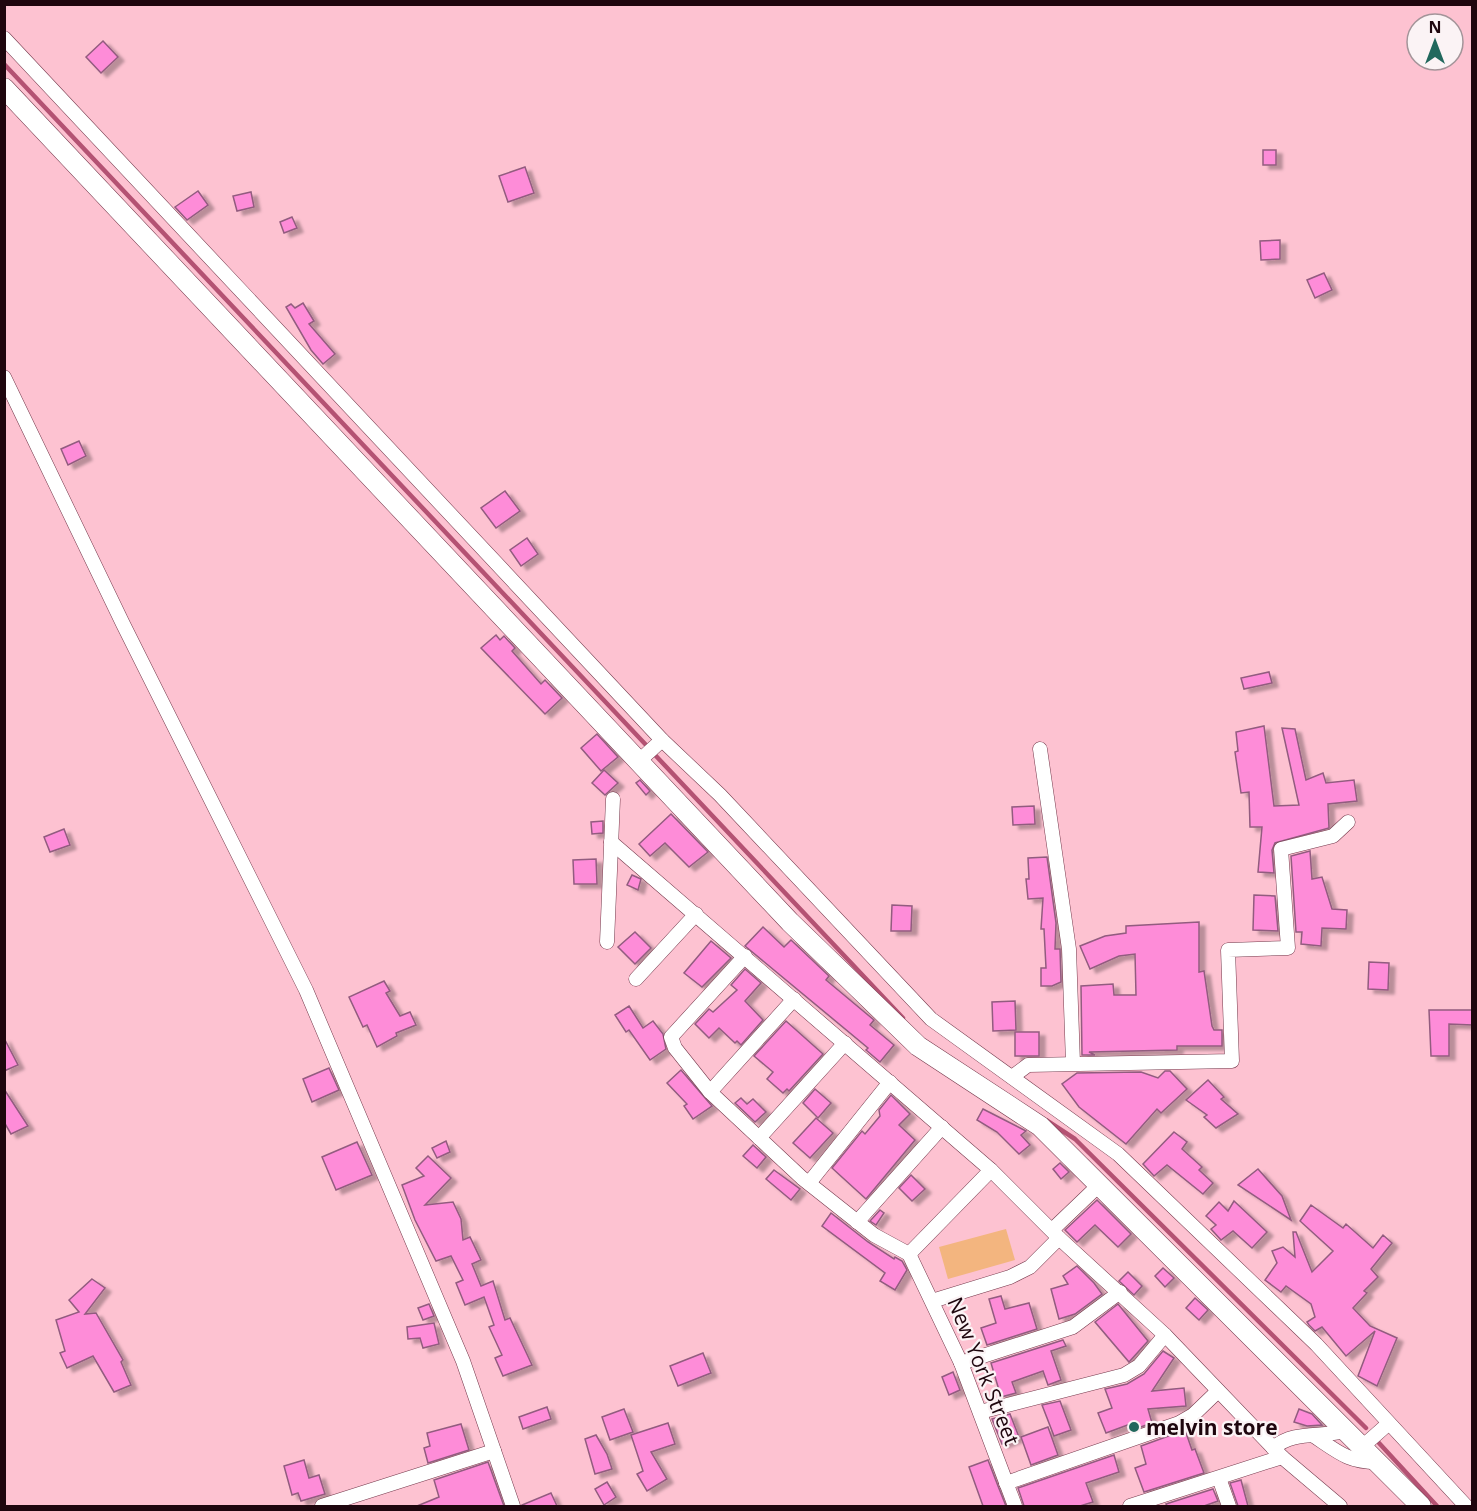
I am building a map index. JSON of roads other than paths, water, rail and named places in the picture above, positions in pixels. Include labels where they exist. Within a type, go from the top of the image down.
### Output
[{"type":"street","points":[[4,38],[662,740],[720,795],[931,1019],[1118,1154],[1316,1344],[1388,1424],[1467,1506]]},
{"type":"street","points":[[4,88],[790,922],[918,1046],[1040,1126],[1421,1506]]},
{"type":"street","points":[[4,377],[123,624],[306,990],[463,1360],[513,1506]]},
{"type":"street","points":[[638,762],[662,740]]},
{"type":"street","points":[[1040,749],[1069,950],[1072,1063]]},
{"type":"street","points":[[607,942],[613,799]]},
{"type":"street","points":[[1012,1077],[1028,1065],[1232,1061],[1228,950],[1288,948],[1281,849],[1333,836],[1348,822]]},
{"type":"street","points":[[611,842],[746,956],[991,1170],[1165,1335],[1278,1452],[1340,1506]]},
{"type":"street","points":[[636,979],[696,914]]},
{"type":"street","points":[[746,956],[671,1037],[675,1048],[710,1092],[808,1183],[874,1235],[909,1254],[991,1170]]},
{"type":"street","points":[[710,1092],[794,999]]},
{"type":"street","points":[[759,1137],[845,1043]]},
{"type":"street","points":[[808,1183],[890,1082]]},
{"type":"street","points":[[857,1222],[942,1127]]},
{"type":"street","points":[[932,1301],[1010,1277],[1030,1267],[1098,1186]]},
{"type":"street","name":"New York Street","points":[[909,1254],[961,1363],[1015,1506]]},
{"type":"street","points":[[961,1363],[1072,1327],[1120,1292]]},
{"type":"street","points":[[980,1412],[1124,1375],[1139,1366],[1165,1335]]},
{"type":"street","points":[[1006,1483],[1179,1423],[1193,1415],[1218,1390]]},
{"type":"street","points":[[1362,1447],[1388,1424]]},
{"type":"street","points":[[1130,1506],[1157,1502],[1219,1478],[1278,1452],[1285,1438],[1345,1431]]},
{"type":"street","points":[[1314,1436],[1347,1458],[1358,1462],[1377,1462]]},
{"type":"street","points":[[322,1506],[494,1450]]},
{"type":"street","points":[[1219,1478],[1229,1506]]},
{"type":"waterway","points":[[4,64],[647,746]]},
{"type":"waterway","points":[[656,756],[903,1018]]},
{"type":"waterway","points":[[1046,1120],[1075,1139],[1366,1428]]},
{"type":"waterway","points":[[1379,1443],[1437,1506]]},
{"type":"place","name":"melvin store","points":[[1134,1427]]}]
